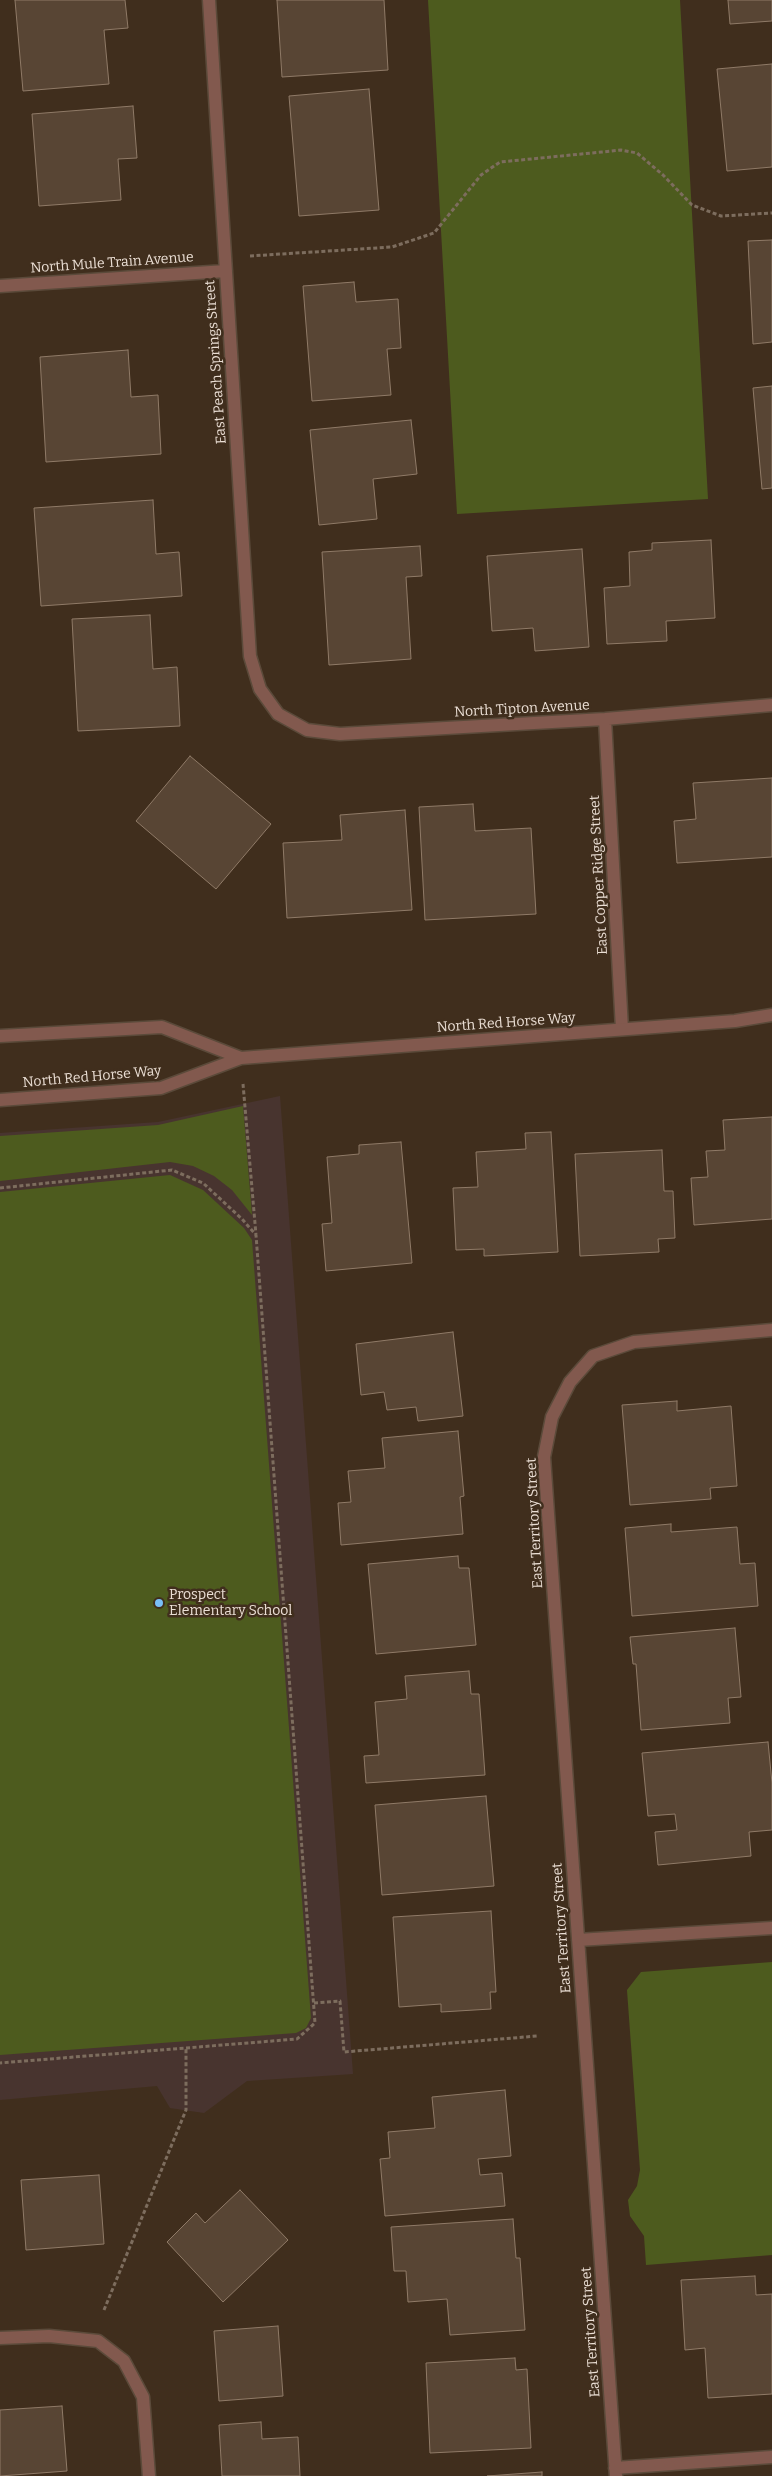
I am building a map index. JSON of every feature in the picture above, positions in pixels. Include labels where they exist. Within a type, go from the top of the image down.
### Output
[{"type":"street","name":"East Peach Springs Street","points":[[208,0],[250,656],[260,689],[278,714]]},
{"type":"street","name":"North Mule Train Avenue","points":[[0,286],[226,271]]},
{"type":"street","name":"North Tipton Avenue","points":[[278,714],[307,730],[340,734],[605,719],[772,705]]},
{"type":"street","name":"East Copper Ridge Street","points":[[605,719],[622,1029]]},
{"type":"street","name":"North Red Horse Way","points":[[0,1100],[161,1088],[241,1058],[735,1021],[772,1015]]},
{"type":"street","name":"North Red Horse Way","points":[[0,1036],[162,1027],[241,1058]]},
{"type":"street","name":"East Territory Street","points":[[615,2472],[544,1457],[552,1418],[570,1382],[593,1356],[634,1342],[772,1330]]},
{"type":"street","points":[[578,1940],[772,1928]]},
{"type":"street","points":[[0,2338],[49,2336],[98,2341],[124,2361],[143,2397],[149,2476]]},
{"type":"street","points":[[615,2472],[772,2457]]},
{"type":"path","points":[[225,257],[392,247],[434,233],[481,175],[500,162],[621,150],[637,153],[692,205],[721,216],[772,213]]},
{"type":"path","points":[[0,2062],[298,2039],[315,2023],[241,1058]]},
{"type":"path","points":[[0,1188],[172,1170],[203,1183],[242,1219],[256,1235]]},
{"type":"path","points":[[314,2003],[340,2001],[344,2052],[537,2036]]},
{"type":"path","points":[[104,2310],[186,2110],[186,2048]]},
{"type":"shaded area","name":"Prospect Elementary School","points":[[280,1096],[353,2074],[247,2081],[204,2113],[170,2108],[157,2086],[0,2100],[0,1133],[158,1122]]},
{"type":"green space","points":[[428,0],[680,0],[708,499],[457,514]]},
{"type":"green space","points":[[243,1106],[252,1215],[232,1190],[214,1176],[193,1166],[170,1162],[0,1181],[0,1136],[158,1125]]},
{"type":"green space","name":"Prospect Elementary School","points":[[170,1175],[203,1190],[244,1228],[252,1240],[311,2018],[306,2028],[296,2033],[0,2055],[0,1192]]},
{"type":"green space","points":[[772,1962],[772,2255],[646,2265],[644,2236],[630,2216],[628,2200],[637,2186],[640,2170],[627,1990],[641,1972]]},
{"type":"building","points":[[15,0],[125,0],[128,28],[104,30],[109,84],[23,91]]},
{"type":"building","points":[[277,0],[384,0],[388,70],[282,77]]},
{"type":"building","points":[[728,0],[772,0],[772,21],[730,24]]},
{"type":"building","points":[[772,64],[772,167],[727,171],[717,69]]},
{"type":"building","points":[[369,89],[379,210],[299,216],[289,96]]},
{"type":"building","points":[[133,106],[137,158],[118,159],[121,200],[39,206],[32,114]]},
{"type":"building","points":[[772,240],[772,342],[753,344],[748,241]]},
{"type":"building","points":[[354,282],[356,302],[398,299],[401,348],[387,349],[391,395],[312,401],[303,286]]},
{"type":"building","points":[[128,350],[131,397],[158,395],[161,454],[46,462],[40,357]]},
{"type":"building","points":[[772,386],[772,488],[762,489],[753,388]]},
{"type":"building","points":[[411,420],[417,474],[373,479],[377,519],[319,525],[310,430]]},
{"type":"building","points":[[153,500],[156,554],[179,552],[182,596],[41,606],[34,508]]},
{"type":"building","points":[[711,540],[715,618],[666,621],[667,641],[607,644],[604,588],[630,586],[629,552],[652,550],[652,543]]},
{"type":"building","points":[[420,546],[422,576],[406,577],[411,659],[329,665],[322,552]]},
{"type":"building","points":[[582,549],[589,647],[535,651],[533,628],[492,631],[487,556]]},
{"type":"building","points":[[150,615],[153,669],[177,667],[180,726],[78,731],[72,619]]},
{"type":"building","points":[[190,756],[271,824],[216,889],[136,821]]},
{"type":"building","points":[[772,778],[772,857],[677,863],[674,821],[696,819],[693,783]]},
{"type":"building","points":[[473,804],[475,831],[531,828],[536,914],[425,920],[419,807]]},
{"type":"building","points":[[405,810],[412,910],[287,918],[283,843],[342,840],[340,815]]},
{"type":"building","points":[[772,1117],[772,1219],[694,1225],[691,1178],[708,1177],[706,1151],[725,1150],[723,1120]]},
{"type":"building","points":[[551,1132],[558,1252],[484,1256],[484,1249],[456,1250],[453,1188],[478,1187],[476,1152],[526,1149],[525,1133]]},
{"type":"building","points":[[401,1142],[412,1263],[326,1271],[322,1224],[332,1223],[327,1157],[359,1154],[359,1145]]},
{"type":"building","points":[[662,1150],[664,1191],[673,1191],[675,1238],[658,1239],[659,1252],[580,1256],[575,1154]]},
{"type":"building","points":[[453,1332],[463,1416],[418,1421],[416,1407],[387,1410],[384,1392],[361,1395],[356,1344]]},
{"type":"building","points":[[677,1401],[677,1411],[731,1406],[737,1486],[710,1488],[711,1499],[630,1505],[622,1405]]},
{"type":"building","points":[[458,1431],[464,1496],[460,1497],[463,1534],[341,1545],[338,1503],[351,1502],[348,1471],[385,1468],[382,1438]]},
{"type":"building","points":[[671,1524],[671,1532],[737,1527],[740,1564],[755,1563],[758,1606],[632,1616],[625,1528]]},
{"type":"building","points":[[458,1556],[459,1568],[469,1568],[476,1645],[376,1654],[368,1564]]},
{"type":"building","points":[[735,1628],[741,1697],[728,1698],[730,1723],[641,1730],[636,1664],[633,1664],[630,1637]]},
{"type":"building","points":[[469,1671],[471,1694],[479,1694],[485,1775],[366,1783],[364,1756],[379,1755],[375,1702],[407,1699],[405,1676]]},
{"type":"building","points":[[768,1742],[772,1783],[772,1830],[749,1832],[751,1856],[658,1865],[655,1832],[677,1830],[675,1814],[648,1816],[642,1753]]},
{"type":"building","points":[[486,1796],[494,1886],[382,1895],[375,1805]]},
{"type":"building","points":[[491,1911],[496,1992],[490,1992],[491,2009],[441,2012],[441,2004],[399,2007],[393,1917]]},
{"type":"building","points":[[505,2090],[511,2156],[478,2159],[480,2175],[502,2173],[505,2206],[385,2216],[380,2159],[390,2158],[388,2132],[435,2128],[432,2097]]},
{"type":"building","points":[[99,2175],[104,2244],[26,2250],[21,2180]]},
{"type":"building","points":[[240,2190],[288,2240],[223,2302],[167,2242],[196,2213],[205,2223]]},
{"type":"building","points":[[513,2219],[516,2258],[520,2258],[525,2330],[450,2335],[447,2299],[408,2302],[406,2271],[394,2271],[391,2227]]},
{"type":"building","points":[[755,2276],[756,2295],[772,2294],[772,2394],[708,2398],[705,2348],[685,2350],[681,2280]]},
{"type":"building","points":[[278,2326],[283,2396],[219,2401],[214,2331]]},
{"type":"building","points":[[515,2358],[516,2370],[527,2369],[531,2448],[430,2453],[426,2363]]},
{"type":"building","points":[[62,2406],[67,2471],[0,2476],[0,2410]]},
{"type":"building","points":[[261,2422],[262,2439],[298,2437],[300,2476],[222,2476],[219,2425]]},
{"type":"building","points":[[542,2472],[542,2476],[487,2476]]},
{"type":"place","name":"Prospect Elementary School","points":[[159,1603]]}]
